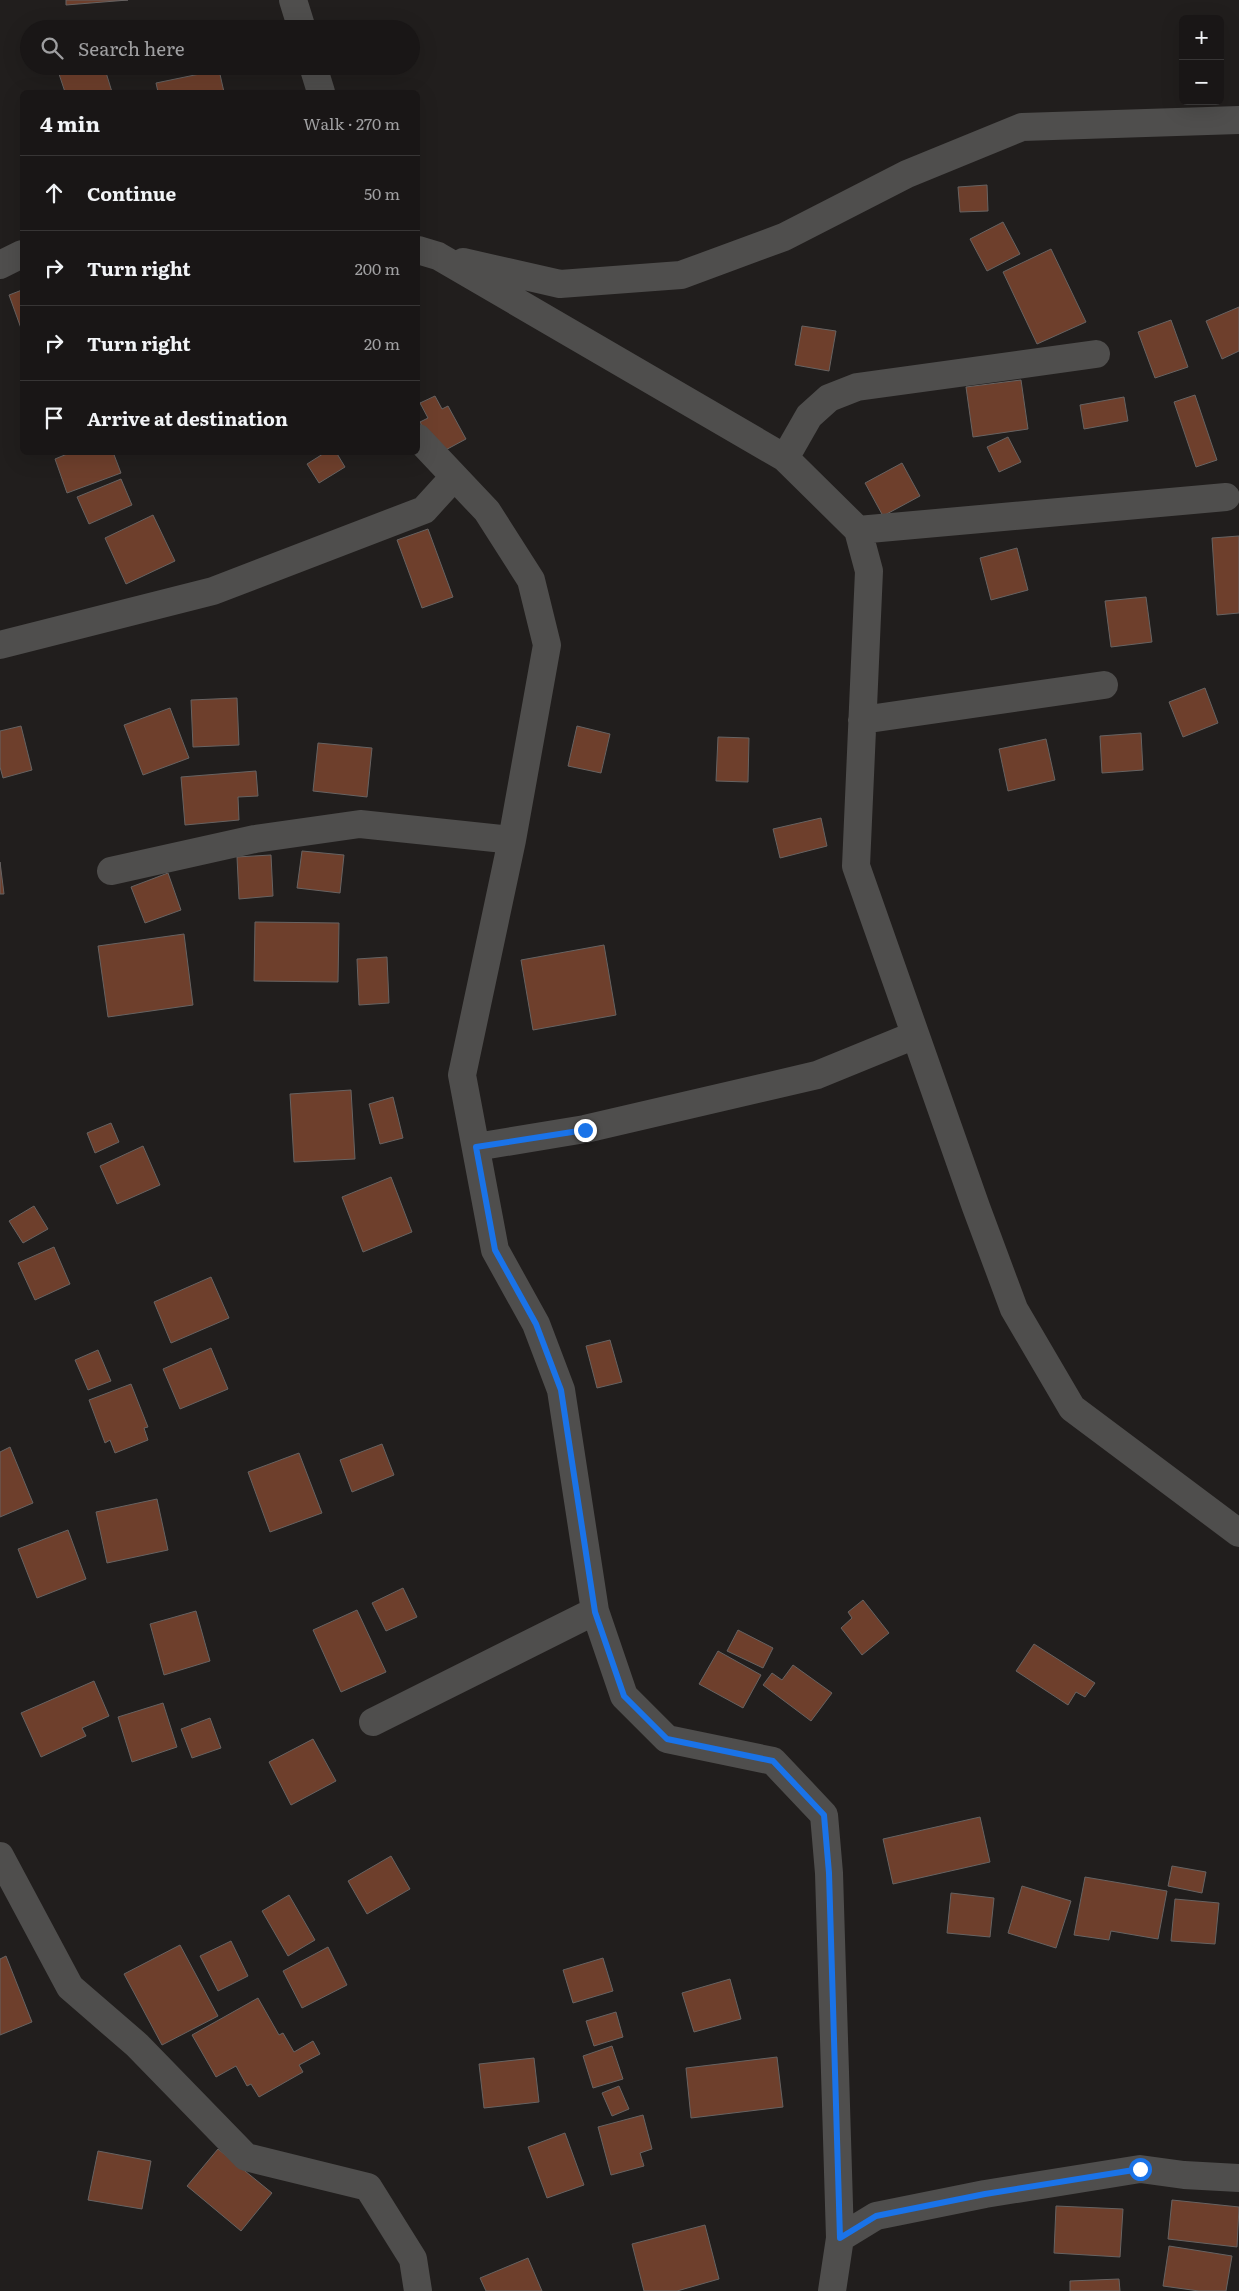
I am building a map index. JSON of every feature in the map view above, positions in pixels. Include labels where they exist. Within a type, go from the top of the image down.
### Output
[{"type":"street","points":[[293,0],[299,20]]},
{"type":"street","points":[[316,75],[320,90]]},
{"type":"street","points":[[428,253],[560,284],[681,275],[784,237],[908,174],[1022,127],[1239,120]]},
{"type":"street","points":[[428,253],[784,458],[858,530],[869,571],[856,866],[1014,1309],[1072,1408],[1239,1533]]},
{"type":"street","points":[[0,264],[20,255]]},
{"type":"street","points":[[784,458],[809,416],[830,398],[857,387],[1096,354]]},
{"type":"street","points":[[420,440],[487,511],[531,580],[547,645],[512,840],[462,1075],[495,1250],[536,1324],[561,1390],[595,1612],[624,1696],[667,1739],[773,1761],[824,1815],[829,1873],[840,2238],[832,2291]]},
{"type":"street","points":[[0,646],[213,591],[424,510],[454,476]]},
{"type":"street","points":[[858,530],[1226,497]]},
{"type":"street","points":[[862,720],[1104,685]]},
{"type":"street","points":[[111,871],[256,839],[360,824],[512,840]]},
{"type":"street","points":[[476,1147],[585,1130],[818,1075],[915,1035]]},
{"type":"street","points":[[373,1722],[595,1612]]},
{"type":"street","points":[[0,1856],[70,1987],[137,2045],[246,2157],[368,2187],[413,2259],[418,2291]]},
{"type":"street","points":[[840,2238],[876,2216],[985,2194],[1140,2169],[1184,2175],[1239,2178]]},
{"type":"building","points":[[66,0],[128,0],[66,5]]},
{"type":"building","points":[[59,75],[107,75],[111,90],[64,90]]},
{"type":"building","points":[[195,75],[220,75],[224,90],[158,90],[156,83]]},
{"type":"building","points":[[987,185],[988,211],[960,212],[958,187]]},
{"type":"building","points":[[1003,222],[1020,254],[987,271],[970,239]]},
{"type":"building","points":[[1051,249],[1086,322],[1037,344],[1003,272]]},
{"type":"building","points":[[20,291],[20,325],[9,295]]},
{"type":"building","points":[[1239,307],[1239,351],[1222,359],[1206,321]]},
{"type":"building","points":[[1171,320],[1188,367],[1155,378],[1138,332]]},
{"type":"building","points":[[802,326],[836,331],[829,371],[795,365]]},
{"type":"building","points":[[1021,380],[1028,429],[973,437],[966,387]]},
{"type":"building","points":[[1195,395],[1217,460],[1196,467],[1174,402]]},
{"type":"building","points":[[435,396],[442,409],[448,406],[466,439],[438,454],[420,422],[428,418],[420,403]]},
{"type":"building","points":[[1124,397],[1128,421],[1084,429],[1080,405]]},
{"type":"building","points":[[1008,437],[1021,462],[999,472],[987,447]]},
{"type":"building","points":[[65,455],[114,455],[121,473],[67,493],[55,459]]},
{"type":"building","points":[[321,455],[338,455],[345,467],[319,483],[307,464]]},
{"type":"building","points":[[902,463],[920,496],[883,516],[865,483]]},
{"type":"building","points":[[121,479],[132,505],[89,524],[77,497]]},
{"type":"building","points":[[153,515],[175,561],[126,584],[105,538]]},
{"type":"building","points":[[428,529],[453,597],[422,608],[397,540]]},
{"type":"building","points":[[1239,536],[1239,613],[1217,615],[1212,538]]},
{"type":"building","points":[[1017,548],[1028,590],[991,600],[980,558]]},
{"type":"building","points":[[1146,597],[1152,642],[1111,647],[1105,601]]},
{"type":"building","points":[[1205,688],[1218,723],[1183,737],[1169,702]]},
{"type":"building","points":[[237,698],[239,745],[193,747],[191,700]]},
{"type":"building","points":[[170,708],[189,758],[143,775],[124,725]]},
{"type":"building","points":[[21,726],[32,770],[3,778],[0,767],[0,731]]},
{"type":"building","points":[[577,726],[610,734],[601,773],[568,766]]},
{"type":"building","points":[[1141,733],[1143,770],[1102,773],[1100,736]]},
{"type":"building","points":[[718,737],[749,738],[748,782],[716,781]]},
{"type":"building","points":[[1046,739],[1055,780],[1008,791],[999,749]]},
{"type":"building","points":[[318,743],[372,748],[367,797],[313,791]]},
{"type":"building","points":[[256,771],[258,796],[238,797],[239,820],[185,825],[181,777]]},
{"type":"building","points":[[821,818],[827,846],[780,858],[773,829]]},
{"type":"building","points":[[302,851],[344,855],[340,893],[297,888]]},
{"type":"building","points":[[271,855],[273,896],[239,899],[237,857]]},
{"type":"building","points":[[0,862],[4,894],[0,894]]},
{"type":"building","points":[[168,873],[181,910],[145,923],[131,887]]},
{"type":"building","points":[[255,922],[339,923],[338,982],[254,981]]},
{"type":"building","points":[[184,934],[193,1005],[108,1017],[98,946]]},
{"type":"building","points":[[604,945],[616,1015],[533,1030],[521,960]]},
{"type":"building","points":[[387,957],[389,1003],[359,1005],[357,959]]},
{"type":"building","points":[[351,1090],[355,1159],[294,1162],[290,1094]]},
{"type":"building","points":[[393,1097],[403,1138],[380,1144],[369,1104]]},
{"type":"building","points":[[111,1123],[119,1142],[95,1153],[87,1133]]},
{"type":"building","points":[[143,1146],[160,1185],[117,1204],[100,1166]]},
{"type":"building","points":[[391,1177],[412,1232],[363,1252],[342,1197]]},
{"type":"building","points":[[34,1206],[48,1229],[23,1243],[9,1221]]},
{"type":"building","points":[[54,1247],[70,1284],[35,1300],[18,1263]]},
{"type":"building","points":[[211,1277],[229,1318],[171,1343],[154,1302]]},
{"type":"building","points":[[610,1340],[622,1382],[597,1388],[586,1346]]},
{"type":"building","points":[[211,1348],[228,1389],[180,1409],[163,1369]]},
{"type":"building","points":[[98,1350],[111,1381],[88,1390],[75,1360]]},
{"type":"building","points":[[131,1384],[148,1427],[144,1428],[148,1440],[115,1453],[110,1440],[105,1443],[89,1400]]},
{"type":"building","points":[[382,1444],[394,1475],[352,1492],[340,1460]]},
{"type":"building","points":[[10,1447],[33,1503],[0,1517],[0,1452]]},
{"type":"building","points":[[299,1453],[322,1513],[270,1532],[248,1472]]},
{"type":"building","points":[[157,1499],[168,1550],[107,1563],[96,1512]]},
{"type":"building","points":[[68,1530],[86,1579],[37,1598],[18,1549]]},
{"type":"building","points":[[403,1588],[417,1617],[386,1631],[372,1603]]},
{"type":"building","points":[[863,1600],[889,1633],[862,1655],[841,1628],[852,1618],[848,1612]]},
{"type":"building","points":[[357,1610],[386,1672],[341,1692],[313,1630]]},
{"type":"building","points":[[196,1611],[210,1661],[164,1675],[150,1624]]},
{"type":"building","points":[[738,1630],[773,1648],[763,1668],[727,1651]]},
{"type":"building","points":[[1034,1644],[1095,1683],[1085,1697],[1076,1692],[1068,1705],[1016,1671]]},
{"type":"building","points":[[718,1651],[761,1675],[743,1708],[699,1684]]},
{"type":"building","points":[[793,1665],[832,1693],[811,1721],[763,1685],[772,1673],[782,1680]]},
{"type":"building","points":[[94,1681],[109,1716],[82,1728],[86,1736],[41,1757],[21,1713]]},
{"type":"building","points":[[163,1703],[177,1747],[132,1762],[118,1717]]},
{"type":"building","points":[[210,1718],[221,1748],[192,1758],[181,1729]]},
{"type":"building","points":[[313,1739],[336,1781],[291,1805],[269,1762]]},
{"type":"building","points":[[980,1817],[990,1862],[893,1884],[883,1839]]},
{"type":"building","points":[[391,1856],[410,1889],[367,1914],[348,1881]]},
{"type":"building","points":[[1172,1866],[1206,1872],[1202,1893],[1168,1886]]},
{"type":"building","points":[[1085,1877],[1167,1891],[1158,1939],[1111,1931],[1109,1940],[1074,1935]]},
{"type":"building","points":[[1022,1886],[1071,1901],[1056,1948],[1008,1933]]},
{"type":"building","points":[[951,1893],[994,1898],[990,1937],[947,1933]]},
{"type":"building","points":[[289,1895],[315,1940],[288,1956],[262,1911]]},
{"type":"building","points":[[1175,1899],[1219,1903],[1215,1944],[1171,1941]]},
{"type":"building","points":[[231,1941],[248,1976],[218,1991],[200,1956]]},
{"type":"building","points":[[180,1945],[218,2016],[162,2045],[124,1974]]},
{"type":"building","points":[[328,1947],[347,1985],[302,2008],[283,1971]]},
{"type":"building","points":[[6,1956],[32,2022],[0,2035],[0,1959]]},
{"type":"building","points":[[603,1958],[613,1991],[573,2003],[563,1970]]},
{"type":"building","points":[[730,1979],[741,2019],[694,2032],[682,1993]]},
{"type":"building","points":[[258,1998],[279,2035],[283,2033],[294,2052],[313,2041],[320,2054],[299,2065],[303,2072],[259,2097],[251,2084],[247,2086],[236,2066],[216,2077],[192,2035]]},
{"type":"building","points":[[616,2012],[623,2037],[594,2046],[586,2021]]},
{"type":"building","points":[[612,2046],[623,2079],[593,2088],[583,2056]]},
{"type":"building","points":[[777,2057],[783,2107],[691,2118],[686,2068]]},
{"type":"building","points":[[534,2058],[539,2102],[484,2108],[479,2064]]},
{"type":"building","points":[[619,2086],[629,2109],[612,2116],[602,2093]]},
{"type":"building","points":[[643,2115],[652,2149],[640,2153],[644,2166],[611,2175],[598,2127]]},
{"type":"building","points":[[565,2133],[584,2185],[547,2198],[528,2147]]},
{"type":"building","points":[[218,2149],[272,2193],[241,2231],[187,2186]]},
{"type":"building","points":[[98,2151],[151,2161],[142,2209],[88,2200]]},
{"type":"building","points":[[1172,2200],[1239,2207],[1237,2247],[1168,2239]]},
{"type":"building","points":[[1056,2206],[1123,2209],[1120,2257],[1054,2253]]},
{"type":"building","points":[[705,2225],[719,2279],[677,2291],[644,2291],[632,2244]]},
{"type":"building","points":[[1169,2246],[1232,2256],[1226,2291],[1199,2291],[1163,2286]]},
{"type":"building","points":[[528,2258],[542,2291],[486,2291],[480,2278]]},
{"type":"building","points":[[1119,2279],[1120,2291],[1070,2291],[1070,2281]]},
{"type":"route","points":[[585,1130],[476,1147],[495,1250],[536,1324],[561,1390],[595,1612],[624,1696],[667,1739],[773,1761],[824,1815],[829,1873],[840,2238],[876,2216],[985,2194],[1140,2169]]}]
